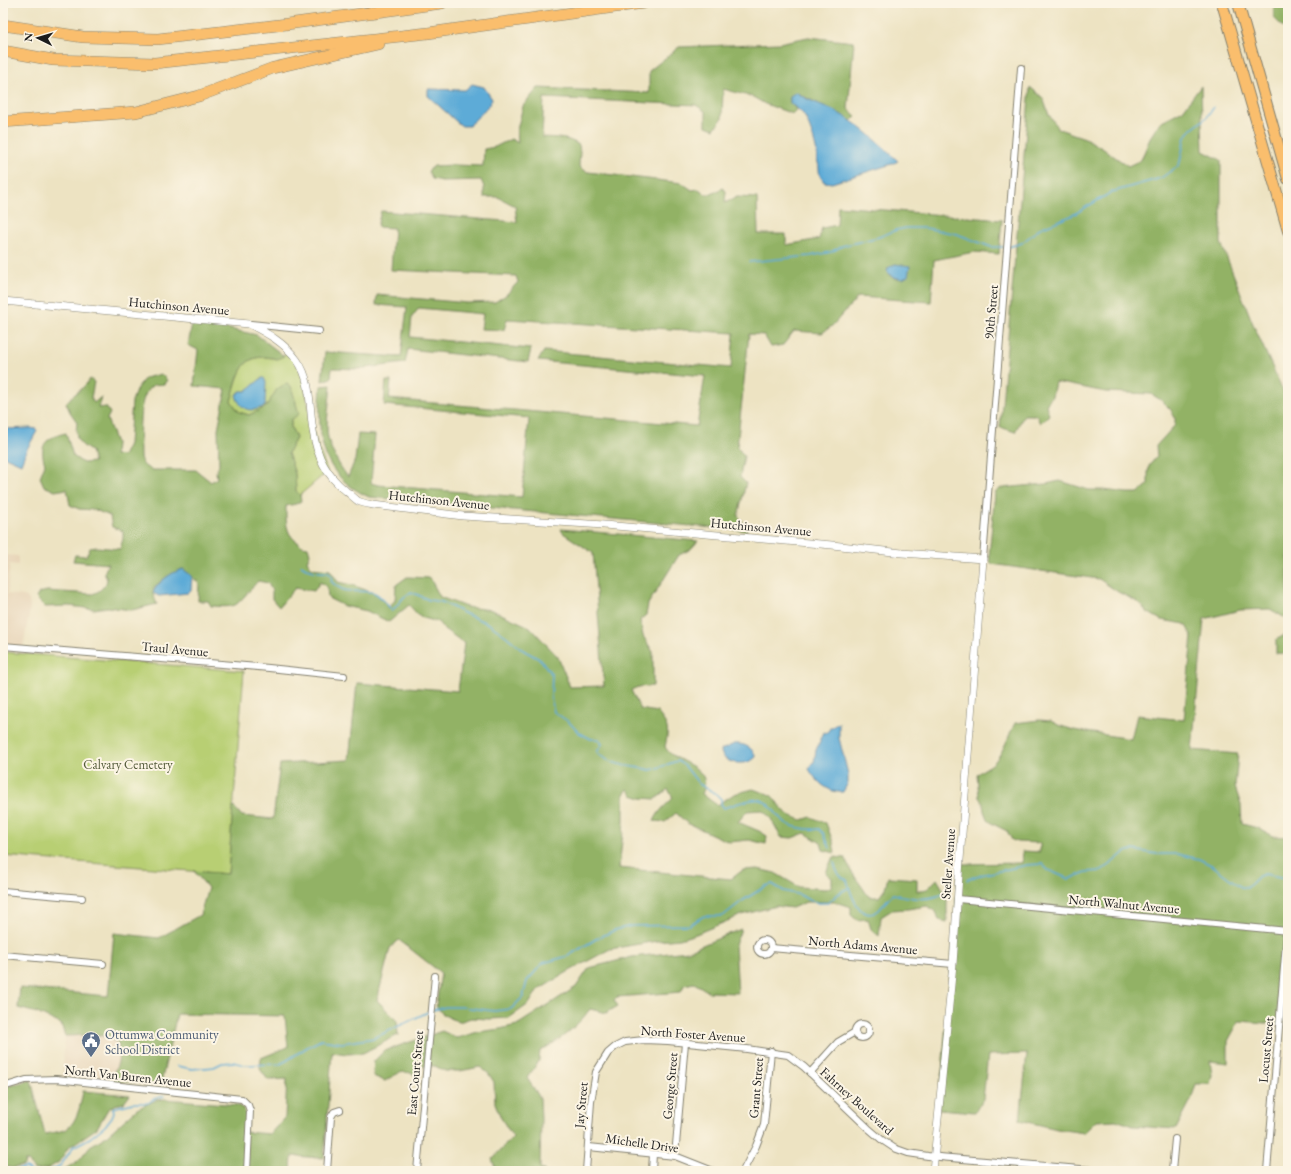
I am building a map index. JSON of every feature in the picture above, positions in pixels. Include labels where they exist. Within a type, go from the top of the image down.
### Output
[{"type":"highway","points":[[3,25],[82,37],[158,39],[287,24],[442,3]]},
{"type":"highway","points":[[3,51],[53,60],[155,63],[428,33],[644,3]]},
{"type":"highway","points":[[1222,3],[1288,231]]},
{"type":"highway","points":[[1238,3],[1288,179]]},
{"type":"highway","points":[[3,122],[136,112],[199,96],[273,68],[428,33]]},
{"type":"street","name":"90th Street","points":[[983,559],[1021,68]]},
{"type":"street","name":"Hutchinson Avenue","points":[[3,302],[249,324],[268,334],[290,352],[302,369],[308,388],[313,432],[320,458],[328,473],[336,484],[358,501],[372,505],[463,516],[611,526],[983,559]]},
{"type":"street","points":[[249,324],[319,331]]},
{"type":"street","name":"Steller Avenue","points":[[933,1171],[953,964],[983,559]]},
{"type":"street","name":"Traul Avenue","points":[[3,646],[263,667],[344,676]]},
{"type":"street","points":[[3,891],[82,898]]},
{"type":"street","name":"North Walnut Avenue","points":[[958,899],[1288,931]]},
{"type":"street","name":"Locust Street","points":[[1267,1171],[1288,931]]},
{"type":"street","name":"North Adams Avenue","points":[[771,948],[953,964]]},
{"type":"street","points":[[3,955],[103,964]]},
{"type":"street","name":"East Court Street","points":[[417,1171],[435,976]]},
{"type":"street","points":[[810,1073],[838,1042],[855,1032]]},
{"type":"street","name":"North Foster Avenue","points":[[615,1047],[625,1042],[644,1040],[771,1051]]},
{"type":"street","name":"George Street","points":[[675,1156],[685,1043]]},
{"type":"street","name":"Jay Street","points":[[586,1171],[594,1077],[608,1053],[615,1047]]},
{"type":"street","name":"Fahrney Boulevard","points":[[771,1051],[788,1055],[810,1073],[868,1128],[894,1148],[908,1153],[934,1156]]},
{"type":"street","name":"Grant Street","points":[[743,1171],[756,1146],[764,1125],[771,1051]]},
{"type":"street","name":"North Van Buren Avenue","points":[[3,1088],[26,1080],[56,1079],[242,1099],[248,1105],[251,1116],[247,1171]]},
{"type":"street","points":[[326,1171],[331,1116],[334,1112],[340,1110]]},
{"type":"street","points":[[1172,1171],[1175,1139]]},
{"type":"street","name":"Michelle Drive","points":[[589,1147],[675,1156],[713,1171]]},
{"type":"street","points":[[652,1171],[653,1154]]},
{"type":"street","points":[[934,1156],[1075,1170],[1103,1171]]},
{"type":"shaded area","points":[[3,555],[18,556],[18,565],[10,564],[7,594],[24,596],[29,600],[30,608],[23,648],[3,646]]},
{"type":"shaded area","points":[[93,1034],[110,1037],[118,1043],[120,1058],[116,1070],[108,1080],[66,1077],[62,1080],[65,1036],[82,1036]]},
{"type":"green space","points":[[1274,3],[1288,3],[1288,32],[1274,18]]},
{"type":"green space","points":[[808,37],[854,42],[848,109],[856,116],[851,121],[799,94],[790,96],[790,103],[796,109],[793,114],[765,104],[753,97],[723,89],[722,119],[714,129],[706,126],[706,112],[696,105],[544,98],[542,137],[566,139],[579,145],[579,166],[588,172],[682,183],[692,190],[699,189],[705,194],[712,194],[722,188],[726,191],[725,203],[737,197],[757,198],[758,234],[786,234],[786,245],[819,239],[822,228],[837,225],[838,206],[1002,220],[999,254],[974,252],[934,260],[931,302],[858,297],[832,326],[822,333],[794,331],[783,345],[771,347],[764,335],[749,334],[737,447],[744,456],[740,477],[746,483],[738,516],[744,523],[747,531],[369,497],[352,488],[340,477],[331,465],[325,452],[321,437],[321,386],[331,385],[327,432],[331,448],[339,464],[348,477],[355,460],[358,434],[375,435],[371,483],[378,485],[522,497],[529,418],[384,405],[386,381],[391,381],[389,399],[697,426],[705,376],[538,361],[544,351],[731,368],[734,333],[507,319],[504,330],[481,329],[483,314],[419,308],[412,317],[410,337],[531,349],[528,362],[408,349],[405,363],[357,369],[332,368],[331,378],[322,381],[325,352],[401,357],[407,307],[376,305],[377,295],[468,303],[495,302],[506,295],[518,282],[516,276],[391,270],[394,228],[377,227],[381,211],[517,222],[515,206],[498,197],[484,197],[484,187],[481,180],[442,181],[432,179],[428,171],[434,166],[483,166],[484,149],[495,147],[511,139],[518,143],[517,130],[523,106],[538,88],[649,93],[649,71],[679,47],[779,43]],"holes":[[[895,264],[905,267],[898,279],[889,275],[892,266]]]},
{"type":"green space","points":[[1201,86],[1203,151],[1221,160],[1221,243],[1253,324],[1288,402],[1288,622],[1287,619],[1270,609],[1240,610],[1204,619],[1192,750],[1238,754],[1235,787],[1241,805],[1242,824],[1258,828],[1272,836],[1288,837],[1288,929],[1279,1024],[1239,1021],[1228,1041],[1228,1063],[1210,1061],[1212,1075],[1210,1084],[1196,1084],[1191,1100],[1176,1129],[1133,1126],[1116,1120],[1096,1121],[1084,1133],[1057,1129],[1020,1120],[1027,1054],[988,1055],[983,1099],[975,1112],[939,1109],[959,864],[1022,863],[1023,851],[1040,852],[1040,843],[1017,842],[1012,840],[1007,831],[993,824],[987,819],[983,804],[979,797],[977,775],[992,764],[999,756],[1015,723],[1039,720],[1051,721],[1074,730],[1131,739],[1137,715],[1184,720],[1192,636],[1185,624],[1161,620],[1147,612],[1138,602],[1118,592],[1099,579],[991,564],[989,556],[995,493],[1001,488],[1046,484],[1060,481],[1089,490],[1138,493],[1148,485],[1149,466],[1157,456],[1156,446],[1175,425],[1175,418],[1171,410],[1161,400],[1151,394],[1106,392],[1055,382],[1052,396],[1046,405],[1049,415],[1040,423],[1036,415],[1024,415],[1015,432],[1000,427],[1030,87],[1043,98],[1049,115],[1059,129],[1085,138],[1128,166],[1141,160],[1151,136],[1160,122],[1183,110]]},
{"type":"green space","points":[[192,324],[211,325],[257,335],[284,356],[277,359],[265,357],[256,358],[249,361],[240,373],[231,401],[239,412],[249,415],[266,407],[277,389],[287,383],[291,386],[299,414],[291,420],[291,427],[296,438],[288,453],[295,474],[296,491],[300,495],[301,501],[296,504],[286,506],[286,522],[288,530],[293,538],[302,546],[308,547],[310,554],[307,561],[312,568],[330,570],[338,582],[352,585],[377,594],[389,608],[395,600],[396,585],[407,577],[430,578],[440,597],[466,607],[492,610],[530,627],[558,657],[570,687],[604,686],[593,553],[563,533],[561,529],[698,541],[690,550],[679,555],[648,604],[646,615],[640,620],[643,636],[653,652],[653,686],[638,687],[631,690],[640,709],[657,712],[664,721],[667,728],[665,747],[668,751],[702,774],[705,786],[702,794],[717,805],[734,794],[753,789],[771,795],[788,815],[802,820],[811,817],[826,823],[833,842],[835,853],[823,850],[821,843],[805,833],[792,838],[781,837],[770,817],[762,810],[747,811],[738,822],[767,836],[766,844],[749,840],[729,842],[687,823],[676,813],[665,822],[654,821],[660,811],[673,798],[668,789],[656,799],[641,798],[632,795],[628,789],[624,794],[624,823],[619,868],[731,879],[743,870],[758,869],[775,873],[799,887],[826,889],[832,886],[832,878],[826,873],[831,861],[834,857],[845,858],[851,871],[869,897],[879,897],[885,889],[888,877],[917,879],[917,891],[927,889],[937,879],[947,896],[947,922],[939,920],[934,910],[927,906],[892,910],[881,917],[879,936],[871,929],[868,919],[857,920],[851,915],[851,907],[835,902],[806,902],[792,908],[776,906],[742,915],[680,939],[657,941],[610,949],[537,991],[529,1004],[509,1018],[471,1018],[459,1022],[444,1015],[436,1006],[441,973],[399,940],[390,948],[377,1000],[397,1021],[398,1035],[363,1053],[347,1054],[332,1052],[324,1158],[292,1156],[291,1171],[62,1171],[79,1160],[90,1146],[105,1137],[137,1109],[156,1100],[165,1099],[237,1105],[244,1109],[246,1116],[244,1132],[270,1134],[285,1117],[287,1079],[268,1080],[260,1069],[261,1058],[288,1047],[285,1016],[177,1014],[161,1083],[150,1084],[108,1080],[117,1067],[119,1054],[118,1043],[105,1036],[99,1035],[65,1036],[61,1024],[37,1013],[18,1008],[20,988],[108,996],[114,933],[159,938],[200,915],[208,888],[194,871],[228,874],[233,806],[242,816],[273,819],[280,764],[349,760],[357,683],[458,691],[464,643],[444,629],[438,622],[420,617],[409,605],[389,622],[367,611],[344,606],[328,598],[327,587],[320,582],[314,591],[295,588],[279,607],[272,599],[272,591],[268,583],[258,581],[237,604],[232,606],[211,606],[208,601],[198,601],[199,583],[183,569],[165,578],[154,589],[153,594],[157,604],[132,610],[107,607],[94,609],[69,606],[45,607],[36,598],[39,593],[47,591],[93,594],[99,591],[106,584],[107,579],[104,573],[108,564],[73,561],[75,555],[86,556],[90,548],[97,547],[120,549],[123,539],[123,531],[112,527],[110,516],[95,510],[79,509],[70,505],[67,489],[55,491],[44,486],[40,477],[45,464],[43,451],[46,442],[49,439],[66,433],[73,456],[83,463],[94,462],[91,451],[78,440],[76,432],[77,422],[66,403],[85,386],[90,379],[94,382],[91,398],[94,403],[101,397],[98,408],[106,407],[110,413],[107,419],[116,443],[115,455],[123,456],[129,444],[132,401],[137,388],[145,378],[161,374],[167,380],[164,384],[154,385],[148,389],[144,397],[142,407],[140,418],[140,457],[143,464],[152,470],[196,470],[211,482],[217,478],[216,472],[219,465],[218,429],[226,389],[194,386],[198,350],[188,345]]},
{"type":"green space","points":[[290,352],[302,369],[313,432],[328,473],[300,495],[296,491],[295,474],[288,453],[296,438],[291,427],[291,420],[296,402],[290,386],[286,383],[266,407],[249,415],[239,412],[231,401],[240,373],[249,361],[256,358],[265,357],[277,359]],"holes":[[[262,378],[265,406],[249,410],[238,401],[236,395],[240,391],[246,391]]]},
{"type":"green space","points":[[1288,633],[1288,654],[1276,653],[1276,640]]},
{"type":"green space","name":"Calvary Cemetery","points":[[3,652],[244,671],[228,874],[3,856]]},
{"type":"green space","points":[[741,929],[735,945],[738,993],[709,992],[694,983],[684,985],[681,992],[617,997],[614,1000],[618,1006],[606,1013],[590,1009],[567,1033],[540,1051],[539,1061],[527,1078],[540,1098],[540,1168],[545,1171],[496,1171],[492,1159],[513,1137],[501,1118],[495,1103],[494,1082],[488,1073],[480,1067],[460,1071],[445,1071],[435,1066],[422,1066],[417,1076],[404,1072],[385,1081],[373,1076],[374,1061],[384,1051],[442,1031],[457,1038],[478,1032],[517,1025],[576,987],[589,968],[632,957],[688,951]]},
{"type":"green space","points":[[31,1080],[45,1134],[64,1130],[72,1123],[78,1113],[83,1091],[130,1095],[124,1103],[115,1105],[108,1109],[97,1128],[68,1148],[59,1162],[47,1169],[34,1170],[28,1161],[25,1161],[24,1166],[12,1168],[3,1166],[3,1092],[8,1086]]},
{"type":"water","points":[[472,84],[484,87],[492,99],[489,105],[469,126],[462,126],[428,96],[428,89],[465,90]]},
{"type":"water","points":[[796,92],[805,98],[835,111],[852,122],[876,140],[898,161],[832,183],[824,182],[819,173],[815,143],[807,121],[801,112],[790,103],[790,96]]},
{"type":"water","points":[[895,264],[910,266],[908,276],[903,279],[892,277],[887,271],[888,268]]},
{"type":"water","points":[[264,378],[266,382],[265,406],[251,410],[243,407],[236,395],[241,391],[246,391]]},
{"type":"water","points":[[3,429],[36,429],[37,431],[21,464],[3,456]]},
{"type":"water","points":[[183,569],[192,576],[191,590],[188,593],[159,596],[153,593],[165,578]]},
{"type":"water","points":[[839,723],[839,738],[848,774],[848,783],[843,792],[828,789],[815,778],[809,769],[814,762],[816,750],[824,732],[827,733],[830,728]]},
{"type":"water","points":[[734,744],[747,746],[753,751],[756,757],[744,763],[735,763],[727,760],[722,754],[721,750]]},
{"type":"waterway","points":[[1008,247],[1022,243],[1040,228],[1071,216],[1112,192],[1161,178],[1178,166],[1185,137],[1207,117],[1214,107]]},
{"type":"waterway","points":[[749,262],[810,256],[831,252],[842,246],[879,237],[896,230],[906,228],[925,228],[957,234],[991,247],[1005,247]]},
{"type":"waterway","points":[[301,565],[314,571],[328,572],[332,577],[331,581],[341,589],[375,593],[392,611],[404,597],[411,592],[429,600],[442,602],[489,624],[523,650],[541,660],[552,675],[551,698],[554,712],[569,722],[578,732],[591,739],[599,739],[602,744],[597,752],[602,757],[615,763],[650,770],[678,761],[685,766],[699,784],[715,793],[721,799],[721,804],[724,808],[748,800],[757,799],[764,801],[784,822],[804,829],[819,829],[824,834],[830,848]]},
{"type":"waterway","points":[[967,880],[976,876],[1027,865],[1042,864],[1048,870],[1069,879],[1086,872],[1102,871],[1125,852],[1133,850],[1157,854],[1177,854],[1199,859],[1213,866],[1241,887],[1247,888],[1259,876],[1265,874],[1285,878],[1288,877]]},
{"type":"waterway","points":[[834,861],[835,867],[841,877],[847,880],[853,899],[861,910],[866,913],[872,914],[879,910],[894,894],[913,898],[932,898],[944,893]]},
{"type":"waterway","points":[[433,1010],[446,1007],[462,1007],[494,1011],[511,1009],[523,997],[527,981],[543,963],[568,956],[596,939],[615,930],[631,926],[689,925],[704,916],[723,916],[742,901],[766,886],[772,884],[784,891],[800,895],[819,903],[828,903],[839,893],[850,887]]},
{"type":"waterway","points":[[177,1066],[192,1069],[214,1067],[222,1063],[233,1062],[245,1065],[280,1064],[321,1040],[342,1043],[374,1038],[430,1011]]},
{"type":"waterway","points":[[50,1171],[61,1165],[73,1147],[90,1138],[105,1126],[112,1117],[114,1112],[113,1108],[133,1103],[148,1103],[154,1099],[164,1096]]},
{"type":"waterway","points":[[11,1171],[26,1168],[31,1171]]},
{"type":"place","name":"Ottumwa Community School District","points":[[91,1058]]}]
